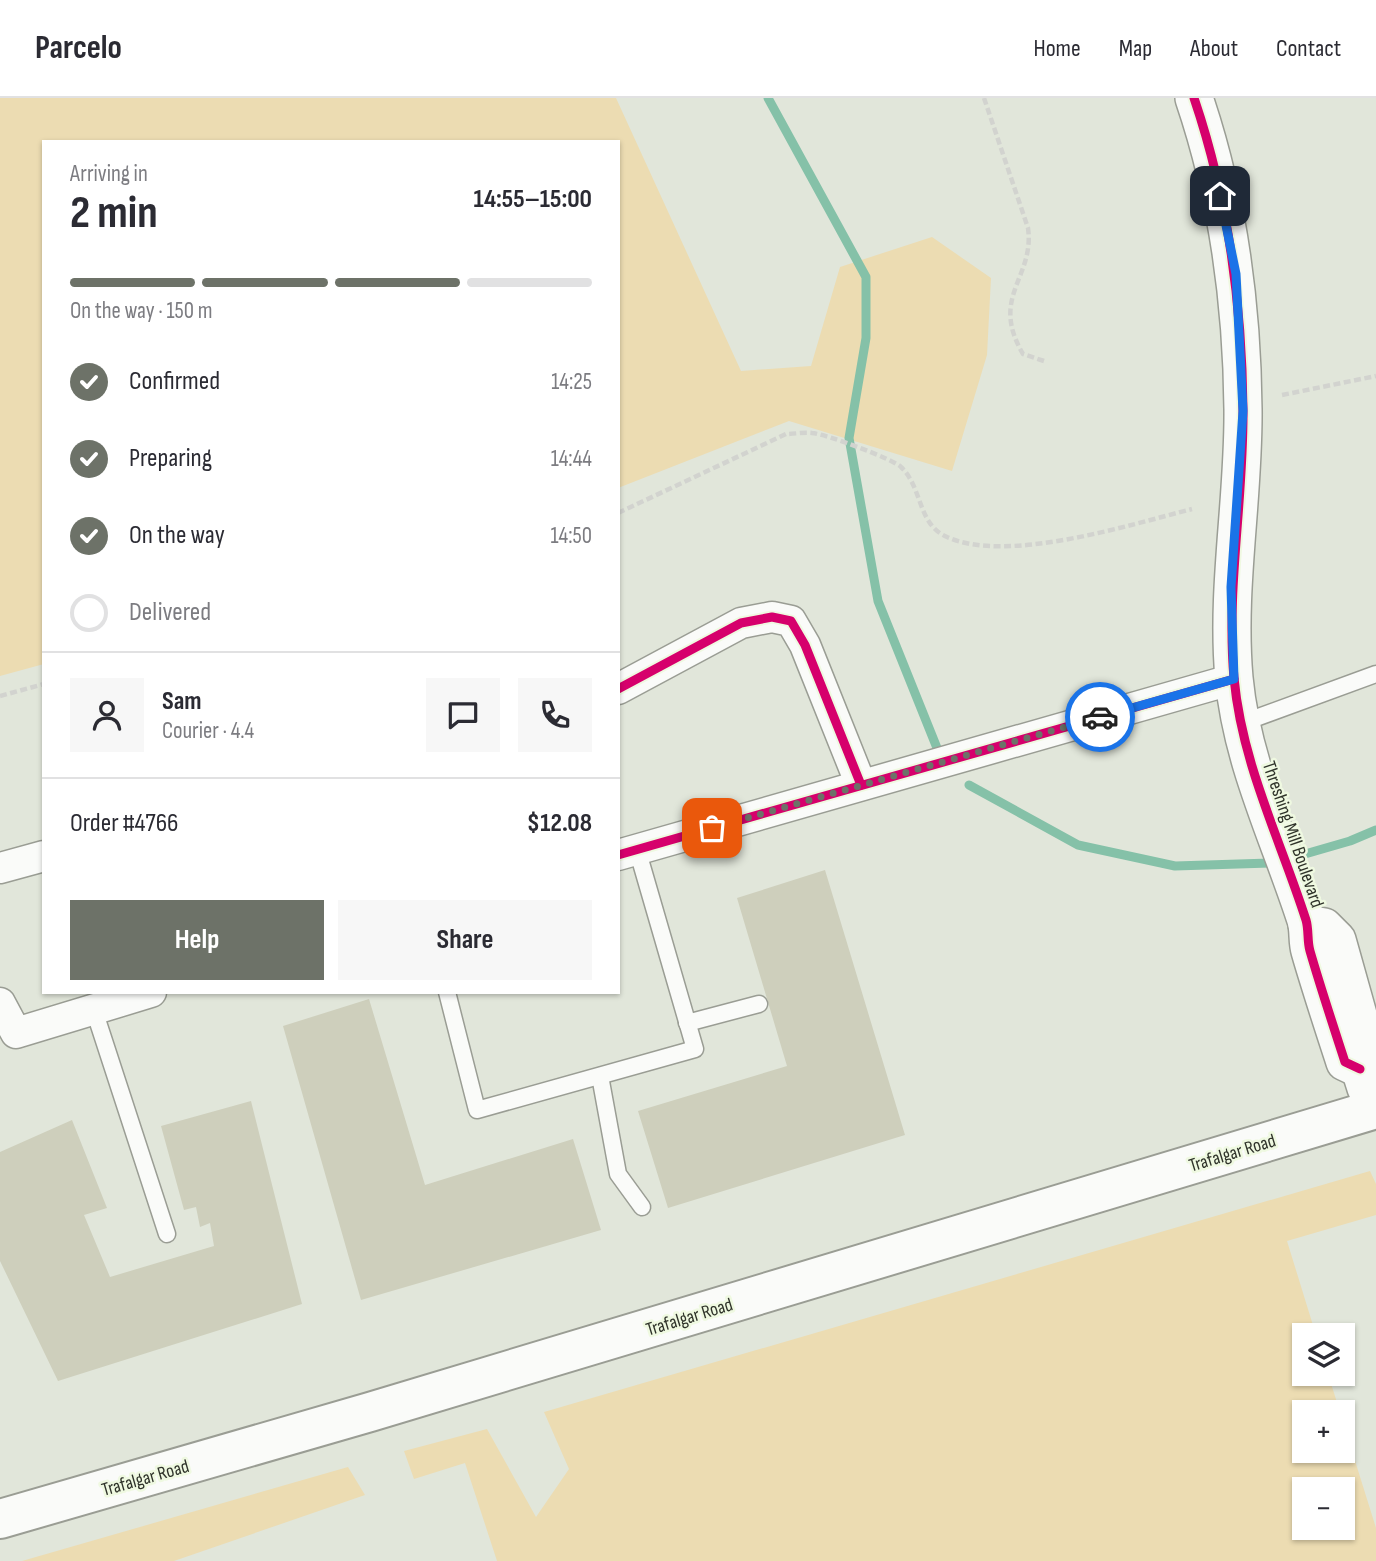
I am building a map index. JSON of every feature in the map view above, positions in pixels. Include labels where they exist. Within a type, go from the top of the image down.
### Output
[{"type":"main road","name":"Trafalgar Road","points":[[0,1519],[370,1412],[1374,1110]]},
{"type":"street","name":"Threshing Mill Boulevard","points":[[1194,98],[1210,145],[1236,274],[1243,411],[1231,587],[1234,679],[1261,802],[1307,923],[1324,927],[1337,940],[1369,1054],[1360,1069],[1374,1110]]},
{"type":"street","points":[[620,688],[741,623],[772,617],[791,621],[805,645],[862,785]]},
{"type":"street","points":[[627,852],[1234,679]]},
{"type":"street","points":[[0,868],[42,857]]},
{"type":"street","points":[[0,1003],[16,1033],[145,994]]},
{"type":"lane","points":[[1242,723],[1376,674]]},
{"type":"lane","points":[[448,994],[477,1110],[695,1049],[627,852]]},
{"type":"lane","points":[[687,1023],[759,1004]]},
{"type":"lane","points":[[94,1010],[167,1234]]},
{"type":"lane","points":[[600,1076],[618,1174],[642,1207]]},
{"type":"path","points":[[984,98],[1028,228],[1030,242],[1013,289],[1013,336],[1023,354],[1044,361]]},
{"type":"path","points":[[1282,395],[1376,376]]},
{"type":"path","points":[[620,512],[786,434],[812,433],[831,436],[901,467],[915,489],[928,524],[944,536],[967,544],[1051,543],[1192,509]]},
{"type":"path","points":[[0,696],[42,685]]},
{"type":"shaded area","points":[[0,98],[616,98],[741,371],[811,366],[840,267],[932,237],[991,278],[987,355],[952,471],[789,421],[620,487],[620,140],[42,140],[42,665],[0,676]]},
{"type":"shaded area","points":[[1370,1171],[1376,1184],[1376,1215],[1287,1241],[1312,1323],[1292,1323],[1292,1386],[1332,1386],[1336,1400],[1292,1400],[1292,1463],[1355,1463],[1355,1461],[1376,1528],[1376,1561],[497,1561],[465,1463],[414,1479],[404,1451],[487,1429],[536,1517],[569,1469],[544,1412]]},
{"type":"shaded area","points":[[348,1467],[365,1495],[174,1561],[22,1561]]},
{"type":"building","points":[[825,870],[905,1135],[668,1208],[638,1111],[787,1066],[737,898]]},
{"type":"building","points":[[369,999],[425,1185],[573,1139],[601,1230],[361,1300],[283,1026]]},
{"type":"building","points":[[251,1101],[302,1304],[58,1381],[0,1261],[0,1152],[72,1120],[107,1208],[84,1215],[110,1277],[214,1246],[210,1223],[200,1227],[196,1207],[184,1210],[161,1126]]},
{"type":"waterway","points":[[768,98],[866,277],[866,338],[849,438],[878,601],[937,748]]},
{"type":"waterway","points":[[969,785],[1078,845],[1175,866],[1270,863]]},
{"type":"waterway","points":[[1305,854],[1376,830]]},
{"type":"cycle path","points":[[1194,98],[1216,174],[1224,213],[1240,330],[1243,443],[1232,611],[1238,710],[1253,771],[1306,920],[1310,951],[1345,1062],[1360,1069]]},
{"type":"cycle path","points":[[620,688],[741,623],[772,617],[791,621],[805,645],[861,785]]},
{"type":"cycle path","points":[[620,854],[1234,679]]},
{"type":"way so far","points":[[712,828],[1100,717]]},
{"type":"route","points":[[1100,717],[1234,679],[1231,587],[1243,411],[1236,274],[1220,196]]}]
